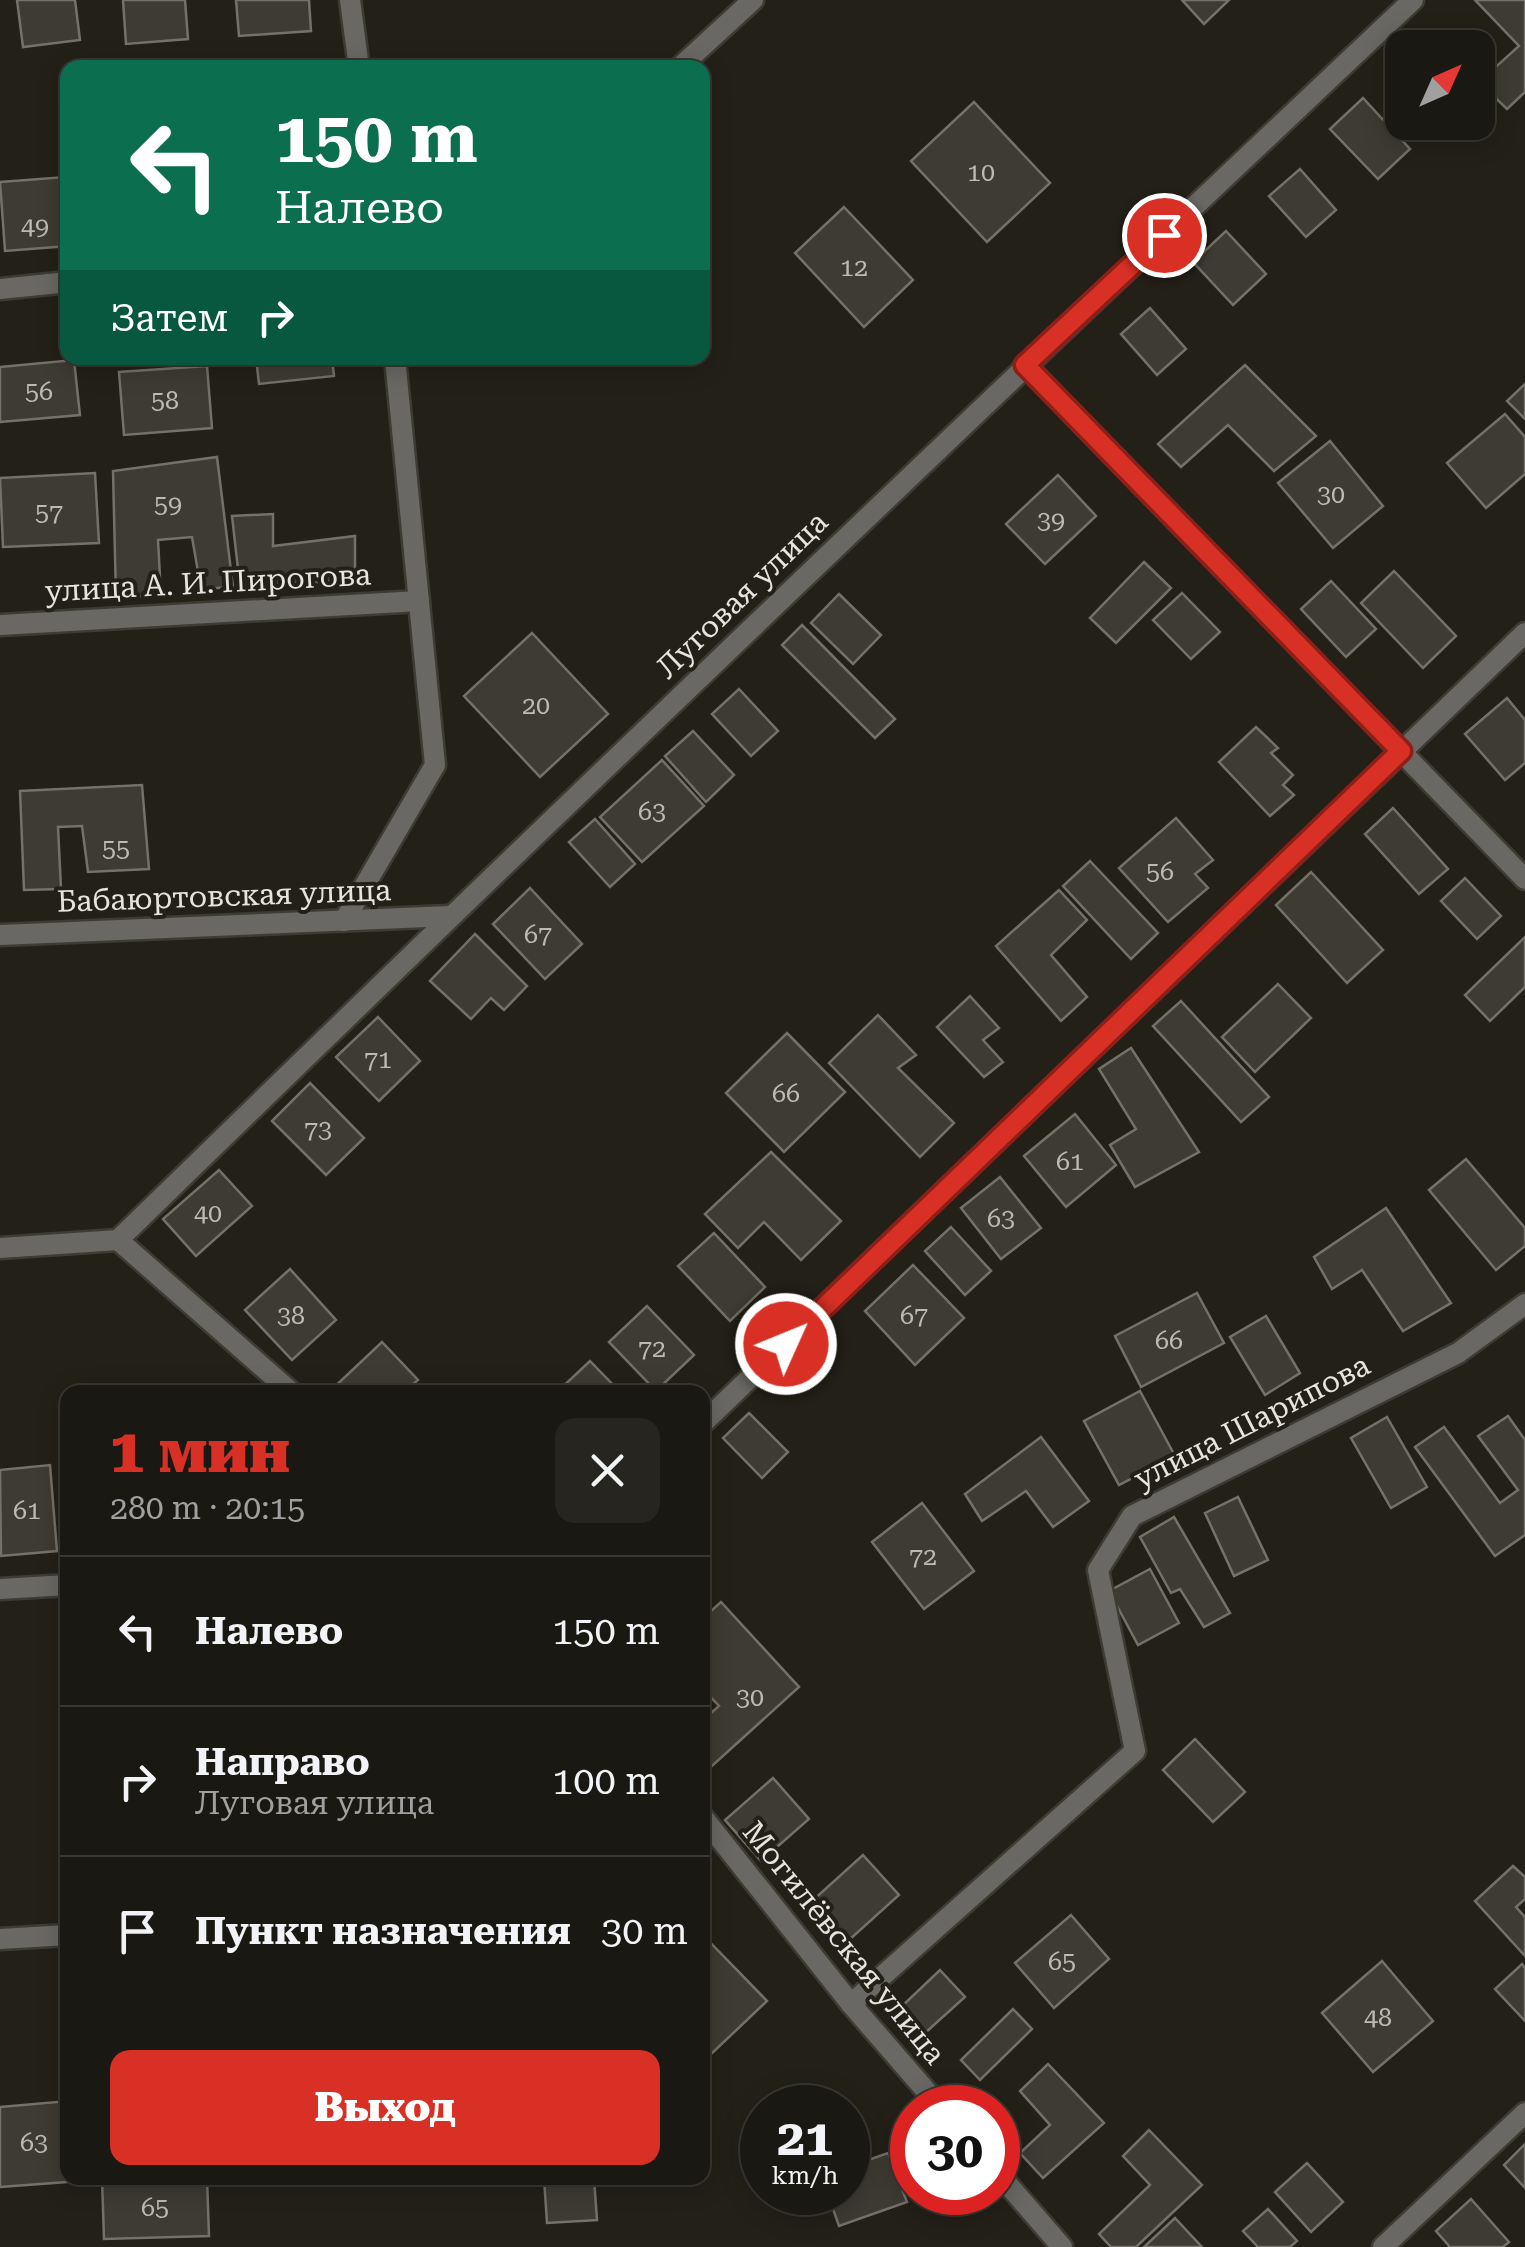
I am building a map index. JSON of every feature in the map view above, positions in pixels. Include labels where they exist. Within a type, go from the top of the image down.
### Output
[{"type":"street","points":[[350,0],[358,60]]},
{"type":"street","points":[[689,60],[753,0]]},
{"type":"street","name":"Луговая улица","points":[[118,1240],[1025,365],[1413,0]]},
{"type":"street","points":[[0,289],[60,283]]},
{"type":"street","points":[[344,921],[435,765],[396,365]]},
{"type":"street","points":[[1025,365],[1525,879]]},
{"type":"street","name":"улица А. И. Пирогова","points":[[0,625],[419,601]]},
{"type":"street","points":[[710,1416],[1525,634]]},
{"type":"street","name":"Бабаюртовская улица","points":[[0,935],[450,916]]},
{"type":"street","points":[[0,1248],[118,1240],[283,1385]]},
{"type":"street","name":"улица Шарипова","points":[[851,2004],[1135,1751],[1098,1570],[1132,1516],[1458,1353],[1525,1304]]},
{"type":"street","points":[[0,1588],[60,1584]]},
{"type":"street","name":"Могилёвская улица","points":[[710,1826],[851,2004],[921,2085]]},
{"type":"street","points":[[0,1939],[60,1935]]},
{"type":"street","points":[[1383,2247],[1525,2113]]},
{"type":"street","points":[[1020,2198],[1062,2247]]},
{"type":"building","points":[[17,0],[75,0],[80,40],[23,47]]},
{"type":"building","points":[[123,0],[185,0],[188,39],[126,44]]},
{"type":"building","points":[[236,0],[309,0],[311,31],[239,36]]},
{"type":"building","points":[[1182,0],[1229,0],[1204,24]]},
{"type":"building","points":[[1475,0],[1525,0],[1525,92],[1507,109],[1495,97],[1495,68],[1519,46]]},
{"type":"building","points":[[1363,98],[1385,122],[1385,140],[1402,140],[1410,149],[1378,179],[1330,129]]},
{"type":"building","points":[[974,102],[1050,183],[987,242],[911,161]]},
{"type":"building","points":[[1300,169],[1336,210],[1306,237],[1269,196]]},
{"type":"building","points":[[60,177],[60,247],[5,251],[0,182]]},
{"type":"building","points":[[844,207],[913,280],[864,327],[795,253]]},
{"type":"building","points":[[1226,231],[1266,274],[1233,305],[1193,262]]},
{"type":"building","points":[[1150,308],[1186,349],[1157,375],[1121,334]]},
{"type":"building","points":[[60,361],[60,365],[75,365],[80,415],[0,422],[0,367]]},
{"type":"building","points":[[257,365],[333,365],[334,376],[259,384]]},
{"type":"building","points":[[1245,365],[1316,436],[1274,471],[1228,425],[1181,467],[1158,444]]},
{"type":"building","points":[[207,366],[212,428],[124,435],[119,372]]},
{"type":"building","points":[[1525,384],[1525,419],[1507,401]]},
{"type":"building","points":[[1505,414],[1525,437],[1525,474],[1486,508],[1447,463]]},
{"type":"building","points":[[1330,441],[1383,506],[1333,548],[1278,483]]},
{"type":"building","points":[[217,457],[233,587],[201,589],[192,537],[158,540],[161,595],[116,598],[113,471]]},
{"type":"building","points":[[95,473],[99,543],[3,547],[0,478]]},
{"type":"building","points":[[1058,475],[1096,516],[1045,564],[1006,524]]},
{"type":"building","points":[[273,514],[273,546],[355,536],[355,580],[240,587],[232,516]]},
{"type":"building","points":[[1144,562],[1171,588],[1116,643],[1090,618]]},
{"type":"building","points":[[1394,571],[1456,636],[1423,668],[1361,603]]},
{"type":"building","points":[[1331,581],[1376,629],[1346,657],[1301,609]]},
{"type":"building","points":[[1182,593],[1220,632],[1191,659],[1153,620]]},
{"type":"building","points":[[839,594],[881,635],[853,664],[811,623]]},
{"type":"building","points":[[802,625],[895,719],[875,738],[782,645]]},
{"type":"building","points":[[532,633],[608,714],[540,777],[464,696]]},
{"type":"building","points":[[739,689],[778,731],[751,756],[712,714]]},
{"type":"building","points":[[1507,698],[1525,720],[1525,763],[1505,780],[1465,734]]},
{"type":"building","points":[[1256,727],[1278,748],[1271,753],[1293,775],[1283,785],[1294,795],[1270,816],[1219,762]]},
{"type":"building","points":[[693,731],[734,775],[706,802],[665,756]]},
{"type":"building","points":[[662,760],[704,806],[642,862],[600,817]]},
{"type":"building","points":[[142,785],[149,869],[88,872],[82,826],[58,827],[61,889],[24,890],[20,791]]},
{"type":"building","points":[[1393,808],[1448,869],[1419,894],[1365,834]]},
{"type":"building","points":[[1176,818],[1213,860],[1195,874],[1208,888],[1168,922],[1119,868]]},
{"type":"building","points":[[595,819],[635,864],[610,887],[569,842]]},
{"type":"building","points":[[1090,861],[1158,933],[1131,959],[1063,886]]},
{"type":"building","points":[[1311,872],[1383,950],[1347,983],[1276,905]]},
{"type":"building","points":[[1465,878],[1501,916],[1477,939],[1441,901]]},
{"type":"building","points":[[530,888],[582,944],[545,979],[493,924]]},
{"type":"building","points":[[1059,890],[1087,920],[1051,955],[1087,997],[1061,1021],[996,946]]},
{"type":"building","points":[[475,934],[527,986],[504,1010],[491,998],[471,1019],[430,981]]},
{"type":"building","points":[[1525,937],[1525,987],[1490,1021],[1465,995]]},
{"type":"building","points":[[1278,984],[1311,1018],[1255,1072],[1222,1037]]},
{"type":"building","points":[[970,996],[999,1028],[983,1040],[1003,1062],[984,1077],[937,1027]]},
{"type":"building","points":[[1181,1001],[1269,1097],[1241,1122],[1153,1026]]},
{"type":"building","points":[[878,1015],[916,1055],[898,1068],[954,1123],[920,1157],[829,1063]]},
{"type":"building","points":[[378,1017],[420,1061],[379,1101],[336,1057]]},
{"type":"building","points":[[787,1033],[845,1092],[784,1152],[726,1093]]},
{"type":"building","points":[[1131,1048],[1199,1152],[1135,1187],[1110,1145],[1136,1129],[1099,1069]]},
{"type":"building","points":[[310,1083],[364,1138],[326,1175],[272,1121]]},
{"type":"building","points":[[1075,1114],[1116,1165],[1066,1207],[1024,1156]]},
{"type":"building","points":[[771,1152],[841,1221],[801,1260],[764,1222],[738,1248],[705,1214]]},
{"type":"building","points":[[1466,1159],[1525,1228],[1525,1246],[1496,1270],[1429,1190]]},
{"type":"building","points":[[219,1170],[252,1206],[196,1256],[163,1219]]},
{"type":"building","points":[[1000,1177],[1041,1228],[1001,1259],[961,1208]]},
{"type":"building","points":[[1386,1208],[1451,1303],[1403,1331],[1362,1270],[1332,1289],[1314,1257]]},
{"type":"building","points":[[951,1227],[991,1271],[965,1295],[925,1251]]},
{"type":"building","points":[[714,1233],[765,1287],[730,1321],[678,1266]]},
{"type":"building","points":[[913,1265],[964,1318],[915,1365],[865,1311]]},
{"type":"building","points":[[290,1269],[336,1320],[292,1360],[245,1310]]},
{"type":"building","points":[[1197,1293],[1224,1343],[1141,1387],[1115,1336]]},
{"type":"building","points":[[647,1306],[694,1355],[662,1385],[650,1385],[609,1342]]},
{"type":"building","points":[[1266,1316],[1300,1373],[1265,1395],[1230,1337]]},
{"type":"building","points":[[382,1342],[418,1380],[412,1385],[336,1385]]},
{"type":"building","points":[[590,1361],[613,1385],[564,1385]]},
{"type":"building","points":[[1140,1391],[1175,1456],[1119,1485],[1084,1421]]},
{"type":"building","points":[[749,1413],[788,1452],[762,1478],[723,1438]]},
{"type":"building","points":[[1508,1416],[1525,1440],[1525,1535],[1495,1556],[1415,1447],[1444,1427],[1500,1503],[1518,1490],[1478,1436]]},
{"type":"building","points":[[1387,1417],[1427,1487],[1391,1508],[1351,1438]]},
{"type":"building","points":[[1041,1437],[1089,1501],[1053,1527],[1026,1491],[982,1521],[965,1494]]},
{"type":"building","points":[[50,1465],[57,1551],[1,1556],[0,1470]]},
{"type":"building","points":[[1238,1497],[1268,1560],[1234,1576],[1205,1513]]},
{"type":"building","points":[[922,1503],[974,1571],[924,1609],[872,1542]]},
{"type":"building","points":[[1174,1517],[1230,1613],[1204,1627],[1180,1589],[1171,1593],[1140,1537]]},
{"type":"building","points":[[1150,1569],[1179,1623],[1138,1645],[1109,1591]]},
{"type":"building","points":[[721,1602],[799,1687],[710,1768],[710,1714],[719,1706],[710,1696],[710,1612]]},
{"type":"building","points":[[1195,1739],[1245,1792],[1213,1822],[1163,1770]]},
{"type":"building","points":[[773,1778],[809,1819],[761,1861],[725,1820]]},
{"type":"building","points":[[863,1855],[899,1895],[848,1941],[812,1901]]},
{"type":"building","points":[[1513,1866],[1525,1877],[1525,1899],[1516,1907],[1525,1917],[1525,1956],[1475,1901]]},
{"type":"building","points":[[1071,1915],[1109,1959],[1054,2008],[1015,1963]]},
{"type":"building","points":[[710,1942],[767,2001],[710,2055]]},
{"type":"building","points":[[1382,1961],[1433,2021],[1373,2072],[1322,2013]]},
{"type":"building","points":[[1522,1964],[1525,1968],[1525,2021],[1495,1989]]},
{"type":"building","points":[[940,1970],[965,1997],[925,2033],[901,2007]]},
{"type":"building","points":[[1013,2009],[1032,2029],[980,2080],[961,2060]]},
{"type":"building","points":[[1048,2064],[1104,2123],[1043,2178],[1020,2153],[1050,2125],[1020,2091]]},
{"type":"building","points":[[60,2102],[60,2182],[0,2187],[0,2107]]},
{"type":"building","points":[[1149,2130],[1202,2185],[1136,2247],[1111,2247],[1099,2234],[1150,2185],[1123,2156]]},
{"type":"building","points":[[1525,2144],[1525,2188],[1504,2165]]},
{"type":"building","points":[[888,2153],[890,2208],[839,2226],[835,2215],[870,2215],[870,2159]]},
{"type":"building","points":[[1307,2163],[1343,2202],[1311,2232],[1275,2192]]},
{"type":"building","points":[[102,2185],[207,2185],[209,2236],[104,2239]]},
{"type":"building","points":[[544,2185],[594,2185],[597,2220],[547,2223]]},
{"type":"building","points":[[1471,2199],[1509,2242],[1503,2247],[1450,2247],[1436,2231]]},
{"type":"building","points":[[1268,2209],[1297,2241],[1290,2247],[1258,2247],[1243,2231]]},
{"type":"building","points":[[1175,2218],[1202,2247],[1144,2247]]},
{"type":"route","points":[[786,1344],[1401,751],[1025,365],[1164,235]]}]
